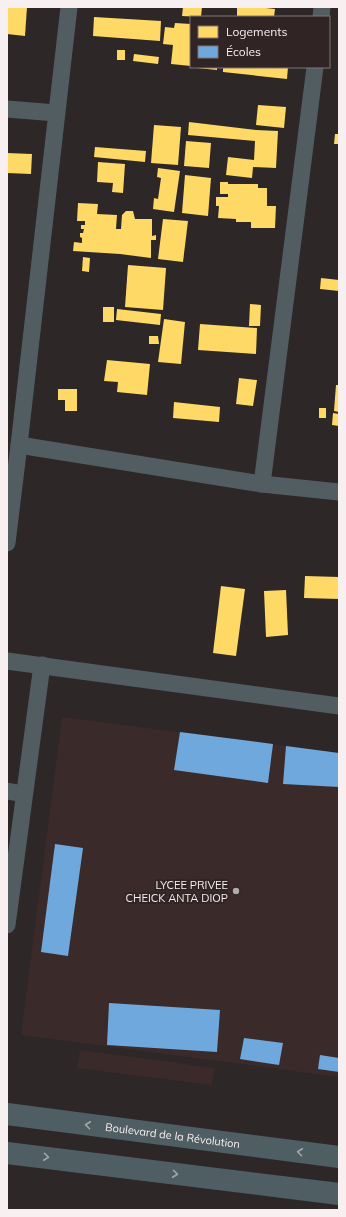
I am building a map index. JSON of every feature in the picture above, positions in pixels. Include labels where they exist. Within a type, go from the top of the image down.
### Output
[{"type":"main road","name":"Boulevard de la Révolution","points":[[7,1114],[339,1157]]},
{"type":"main road","points":[[7,1153],[339,1194]]},
{"type":"street","points":[[7,543],[20,445],[69,7]]},
{"type":"street","points":[[262,484],[315,68]]},
{"type":"street","points":[[7,109],[56,113]]},
{"type":"street","points":[[20,445],[262,484],[339,492]]},
{"type":"street","points":[[7,661],[339,706]]},
{"type":"street","points":[[7,925],[42,665]]},
{"type":"street","points":[[7,791],[24,794]]},
{"type":"shaded area","points":[[62,717],[339,753],[339,1077],[21,1035]]},
{"type":"shaded area","points":[[80,1050],[215,1068],[212,1085],[77,1068]]},
{"type":"building: Logements","points":[[7,7],[27,7],[25,36],[7,34]]},
{"type":"building: Logements","points":[[183,7],[202,7],[201,16],[182,16]]},
{"type":"building: Logements","points":[[237,7],[266,7],[275,9],[274,16],[237,16]]},
{"type":"building: Logements","points":[[94,17],[161,21],[160,41],[93,36]]},
{"type":"building: Logements","points":[[175,23],[190,24],[190,66],[171,64],[173,45],[163,44],[165,27],[174,28]]},
{"type":"building: Logements","points":[[117,50],[125,50],[125,60],[117,60]]},
{"type":"building: Logements","points":[[134,54],[159,57],[158,64],[133,61]]},
{"type":"building: Logements","points":[[197,68],[217,68],[217,70]]},
{"type":"building: Logements","points":[[223,68],[288,68],[287,79],[223,72]]},
{"type":"building: Logements","points":[[258,105],[286,107],[284,128],[256,125]]},
{"type":"building: Logements","points":[[189,122],[256,130],[278,131],[276,168],[253,167],[252,178],[226,175],[228,157],[254,160],[255,141],[188,135]]},
{"type":"building: Logements","points":[[154,125],[181,127],[178,165],[151,163]]},
{"type":"building: Logements","points":[[335,134],[339,134],[339,144],[334,144]]},
{"type":"building: Logements","points":[[186,141],[211,143],[209,168],[184,166]]},
{"type":"building: Logements","points":[[95,147],[146,151],[145,162],[94,157]]},
{"type":"building: Logements","points":[[7,153],[32,154],[31,174],[7,173]]},
{"type":"building: Logements","points":[[98,162],[125,164],[123,193],[112,192],[113,183],[97,182]]},
{"type":"building: Logements","points":[[158,168],[180,171],[174,212],[153,209],[154,198],[158,199],[161,178],[157,177]]},
{"type":"building: Logements","points":[[185,175],[211,178],[208,216],[182,213]]},
{"type":"building: Logements","points":[[220,182],[228,182],[228,184],[258,184],[258,188],[267,188],[267,206],[276,206],[275,228],[251,228],[251,222],[236,222],[236,219],[218,218],[219,206],[216,206],[216,197],[228,197],[228,194],[220,194]]},
{"type":"building: Logements","points":[[78,203],[98,204],[97,214],[117,215],[116,229],[121,229],[122,215],[126,211],[133,211],[135,219],[152,219],[152,236],[156,235],[156,240],[151,240],[151,258],[120,254],[73,251],[74,242],[82,243],[80,233],[83,233],[84,229],[81,229],[81,225],[85,225],[85,221],[77,221]]},
{"type":"building: Logements","points":[[163,219],[188,221],[183,262],[158,259]]},
{"type":"building: Logements","points":[[83,257],[90,258],[89,272],[82,271]]},
{"type":"building: Logements","points":[[128,265],[166,268],[163,310],[125,307]]},
{"type":"building: Logements","points":[[321,278],[339,280],[339,291],[320,289]]},
{"type":"building: Logements","points":[[250,304],[261,305],[260,326],[249,326]]},
{"type":"building: Logements","points":[[103,307],[114,307],[114,322],[103,322]]},
{"type":"building: Logements","points":[[117,309],[161,314],[160,325],[116,320]]},
{"type":"building: Logements","points":[[164,319],[185,322],[181,364],[158,362]]},
{"type":"building: Logements","points":[[200,324],[257,328],[256,354],[198,350]]},
{"type":"building: Logements","points":[[149,336],[158,336],[159,344],[149,344]]},
{"type":"building: Logements","points":[[107,360],[150,364],[147,395],[117,392],[118,382],[104,381]]},
{"type":"building: Logements","points":[[239,378],[257,380],[253,406],[236,404]]},
{"type":"building: Logements","points":[[336,385],[339,385],[339,412],[334,411]]},
{"type":"building: Logements","points":[[58,389],[77,389],[77,411],[65,411],[65,400],[58,400]]},
{"type":"building: Logements","points":[[174,402],[220,407],[219,422],[173,418]]},
{"type":"building: Logements","points":[[319,408],[326,408],[326,418],[319,418]]},
{"type":"building: Logements","points":[[333,413],[339,414],[339,426],[332,425]]},
{"type":"building: Logements","points":[[305,576],[339,577],[339,599],[304,598]]},
{"type":"building: Logements","points":[[221,586],[245,589],[236,656],[213,653]]},
{"type":"building: Logements","points":[[286,590],[288,635],[266,637],[264,591]]},
{"type":"building: Écoles","points":[[180,732],[273,744],[268,783],[174,770]]},
{"type":"building: Écoles","points":[[286,746],[339,753],[339,787],[283,784]]},
{"type":"building: Écoles","points":[[55,844],[83,848],[68,956],[41,952]]},
{"type":"building: Écoles","points":[[109,1003],[220,1010],[217,1052],[107,1045]]},
{"type":"building: Écoles","points":[[244,1038],[283,1043],[279,1065],[240,1059]]},
{"type":"building: Écoles","points":[[320,1055],[339,1058],[339,1072],[318,1069]]},
{"type":"place","name":"LYCEE PRIVEE CHEICK ANTA DIOP","points":[[236,891]]}]
